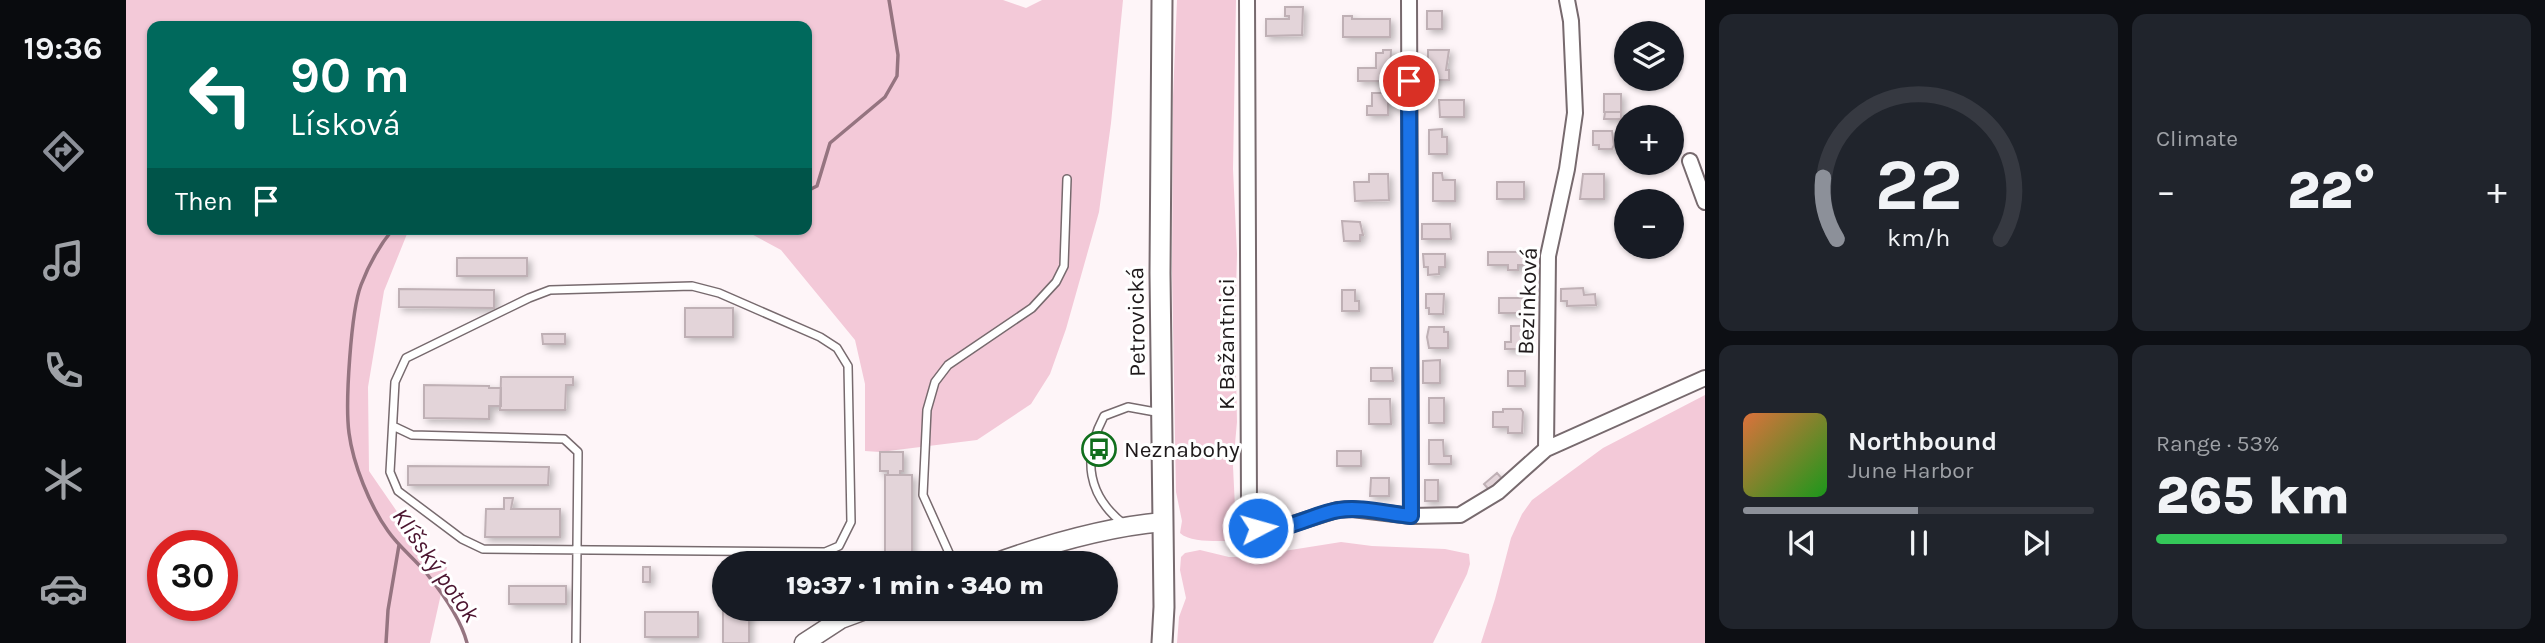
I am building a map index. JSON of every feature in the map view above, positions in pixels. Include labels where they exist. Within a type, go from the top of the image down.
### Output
[{"type":"main road","name":"Petrovická","points":[[1162,0],[1159,161],[1164,607],[1162,643]]},
{"type":"street","name":"K Bažantnici","points":[[1247,0],[1251,522],[1258,528],[1280,528],[1337,510],[1352,509],[1411,516]]},
{"type":"street","points":[[1409,0],[1411,516],[1460,515],[1499,492],[1546,449],[1705,378]]},
{"type":"street","name":"Bezinková","points":[[1546,449],[1548,256],[1567,169],[1575,113],[1571,21],[1567,0]]},
{"type":"street","points":[[1690,161],[1705,202]]},
{"type":"street","points":[[1029,551],[1125,526],[1163,522]]},
{"type":"street","points":[[804,643],[838,621]]},
{"type":"lane","points":[[948,551],[923,495],[927,410],[935,382],[948,365],[1032,308],[1056,282],[1064,266],[1067,179]]},
{"type":"lane","points":[[712,552],[483,549],[461,539],[398,491],[390,472],[395,382],[406,358],[550,290],[692,286],[719,293],[820,337],[837,348],[848,366],[851,522],[839,546],[827,551]]},
{"type":"lane","points":[[1125,526],[1108,512],[1096,494],[1092,476],[1094,433],[1104,416],[1128,407],[1162,413]]},
{"type":"lane","points":[[393,426],[412,435],[564,439],[578,452],[576,643]]},
{"type":"shaded area","points":[[126,0],[1003,0],[1026,8],[1042,0],[1123,0],[1099,212],[1066,329],[1050,374],[1031,404],[977,440],[880,452],[865,451],[865,384],[855,340],[781,250],[753,235],[812,235],[812,21],[147,21],[147,235],[407,235],[384,291],[368,387],[369,471],[409,529],[447,567],[430,643],[126,643]]},
{"type":"shaded area","points":[[1177,0],[1236,0],[1233,169],[1237,254],[1237,422],[1233,466],[1236,528],[1226,541],[1195,539],[1180,533],[1182,521],[1176,492],[1172,271],[1173,97]]},
{"type":"shaded area","points":[[1705,395],[1705,643],[1481,643],[1511,538],[1532,500],[1603,448]]},
{"type":"shaded area","points":[[1341,542],[1445,549],[1469,554],[1467,574],[1433,643],[1177,643],[1179,617],[1186,598],[1180,570],[1181,557],[1185,553],[1200,550],[1229,557],[1247,557]]},
{"type":"building","points":[[1285,7],[1303,7],[1302,35],[1266,36],[1266,19],[1289,19],[1289,16],[1285,16]]},
{"type":"building","points":[[1427,11],[1442,11],[1442,29],[1427,29]]},
{"type":"building","points":[[1343,16],[1352,16],[1352,19],[1390,19],[1390,37],[1343,37]]},
{"type":"building","points":[[1383,50],[1391,50],[1390,77],[1385,77],[1385,81],[1358,81],[1358,68],[1376,68],[1376,53],[1383,53]]},
{"type":"building","points":[[1428,50],[1449,50],[1446,70],[1449,70],[1449,80],[1428,80]]},
{"type":"building","points":[[1372,93],[1388,93],[1388,115],[1367,115],[1367,106],[1372,106]]},
{"type":"building","points":[[1604,94],[1621,94],[1621,105],[1614,105],[1614,112],[1604,112]]},
{"type":"building","points":[[1439,100],[1464,100],[1464,117],[1440,117]]},
{"type":"building","points":[[1605,112],[1614,112],[1614,119],[1604,119]]},
{"type":"building","points":[[1442,129],[1442,137],[1447,137],[1447,154],[1429,154],[1429,130]]},
{"type":"building","points":[[1593,131],[1612,131],[1612,149],[1599,149],[1599,145],[1593,145]]},
{"type":"building","points":[[1433,173],[1442,173],[1443,180],[1455,180],[1455,201],[1433,201]]},
{"type":"building","points":[[1369,174],[1388,174],[1389,200],[1355,201],[1354,182],[1369,182]]},
{"type":"building","points":[[1583,174],[1604,174],[1604,199],[1580,199]]},
{"type":"building","points":[[1497,182],[1524,182],[1524,199],[1497,199]]},
{"type":"building","points":[[1342,221],[1360,222],[1363,235],[1360,235],[1360,241],[1344,241]]},
{"type":"building","points":[[1422,224],[1450,224],[1451,239],[1422,239]]},
{"type":"building","points":[[1488,252],[1524,252],[1524,265],[1518,265],[1518,270],[1508,270],[1508,265],[1488,265]]},
{"type":"building","points":[[1423,254],[1445,254],[1445,267],[1439,267],[1439,274],[1428,275]]},
{"type":"building","points":[[457,258],[527,258],[527,276],[457,276]]},
{"type":"building","points":[[1583,288],[1584,295],[1595,294],[1596,305],[1567,306],[1567,301],[1561,301],[1561,289]]},
{"type":"building","points":[[399,289],[494,290],[494,308],[399,307]]},
{"type":"building","points":[[1342,290],[1355,290],[1359,311],[1342,311]]},
{"type":"building","points":[[1426,294],[1444,294],[1443,314],[1429,314]]},
{"type":"building","points":[[1499,298],[1525,298],[1525,313],[1499,313]]},
{"type":"building","points":[[685,308],[733,308],[733,337],[685,337]]},
{"type":"building","points":[[1511,326],[1525,326],[1524,349],[1505,349],[1505,342],[1511,342]]},
{"type":"building","points":[[1429,327],[1444,327],[1444,332],[1448,332],[1448,348],[1429,348]]},
{"type":"building","points":[[542,334],[565,334],[565,344],[543,344]]},
{"type":"building","points":[[1440,360],[1440,383],[1423,383],[1423,361]]},
{"type":"building","points":[[1371,368],[1392,368],[1393,381],[1371,381]]},
{"type":"building","points":[[1508,371],[1525,371],[1525,386],[1508,386]]},
{"type":"building","points":[[501,377],[573,377],[573,385],[566,385],[565,410],[500,410]]},
{"type":"building","points":[[424,385],[501,388],[501,406],[489,406],[489,419],[424,418]]},
{"type":"building","points":[[1429,398],[1444,398],[1444,423],[1429,423]]},
{"type":"building","points":[[1369,399],[1390,399],[1391,424],[1369,424]]},
{"type":"building","points":[[1503,409],[1521,409],[1522,433],[1508,433],[1508,427],[1493,427],[1493,412],[1503,412]]},
{"type":"building","points":[[1429,440],[1443,440],[1444,456],[1451,456],[1451,464],[1429,464]]},
{"type":"building","points":[[1337,451],[1361,451],[1361,466],[1337,466]]},
{"type":"building","points":[[880,452],[903,452],[903,471],[900,471],[900,475],[888,475],[888,471],[880,471]]},
{"type":"building","points":[[408,466],[549,467],[548,485],[408,485]]},
{"type":"building","points":[[1497,473],[1504,481],[1491,492],[1484,484]]},
{"type":"building","points":[[885,475],[912,475],[912,551],[885,551]]},
{"type":"building","points":[[1371,478],[1389,478],[1389,496],[1370,496]]},
{"type":"building","points":[[1425,480],[1438,480],[1438,501],[1425,501]]},
{"type":"building","points":[[504,498],[513,498],[511,509],[560,509],[560,537],[485,537],[486,509],[504,509]]},
{"type":"building","points":[[643,567],[650,567],[650,582],[643,582]]},
{"type":"building","points":[[509,586],[566,586],[566,604],[509,604]]},
{"type":"building","points":[[645,612],[698,612],[698,637],[645,637]]},
{"type":"building","points":[[723,621],[749,621],[749,643],[723,643]]},
{"type":"waterway","name":"Klíšský potok","points":[[812,188],[817,186],[830,143],[885,97],[897,76],[898,55],[889,0]]},
{"type":"waterway","name":"Klíšský potok","points":[[388,235],[371,263],[357,298],[348,380],[351,445],[363,484],[381,521],[445,598],[467,643]]},
{"type":"waterway","points":[[386,643],[388,610],[399,545]]},
{"type":"place","name":"Neznabohy","points":[[1099,449]]},
{"type":"route","points":[[1258,528],[1280,528],[1337,510],[1352,509],[1411,516],[1409,81]]}]
